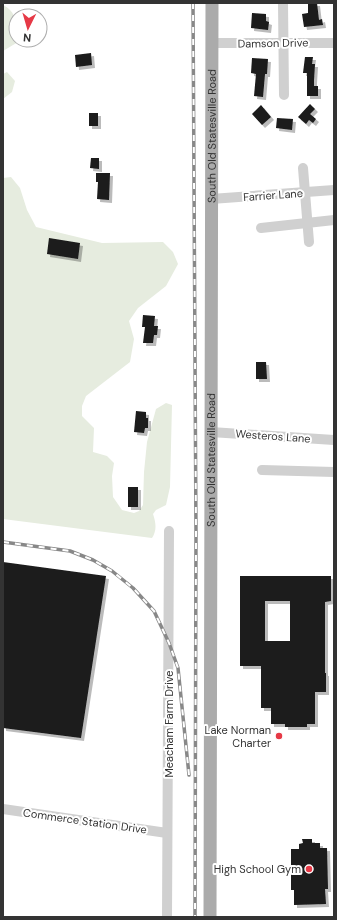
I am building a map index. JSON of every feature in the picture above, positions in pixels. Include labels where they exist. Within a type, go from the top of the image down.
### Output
[{"type":"main road","name":"South Old Statesville Road","points":[[210,917],[212,3]]},
{"type":"street","points":[[283,3],[284,95]]},
{"type":"street","name":"Damson Drive","points":[[212,43],[334,43]]},
{"type":"street","points":[[303,168],[309,242]]},
{"type":"street","name":"Farrier Lane","points":[[211,199],[334,190]]},
{"type":"street","points":[[261,228],[334,220]]},
{"type":"street","name":"Westeros Lane","points":[[211,432],[334,440]]},
{"type":"street","points":[[262,470],[334,472]]},
{"type":"street","name":"Meacham Farm Drive","points":[[167,917],[169,531]]},
{"type":"street","name":"Commerce Station Drive","points":[[3,809],[167,833]]},
{"type":"shaded area","points":[[3,5],[8,8],[8,48],[3,51]]},
{"type":"shaded area","points":[[7,72],[15,81],[12,92],[3,99],[3,74]]},
{"type":"shaded area","points":[[11,177],[20,188],[27,210],[36,227],[102,243],[163,242],[173,252],[178,264],[166,286],[138,308],[129,321],[134,339],[130,362],[86,396],[82,406],[82,416],[94,428],[93,452],[107,456],[114,463],[112,476],[113,497],[122,510],[134,513],[139,511],[143,505],[147,442],[156,409],[166,403],[172,405],[170,487],[166,505],[156,510],[153,514],[156,526],[152,538],[3,519],[3,178]]},
{"type":"building","points":[[308,3],[317,3],[319,20],[322,19],[323,25],[304,27],[302,14],[308,13]]},
{"type":"building","points":[[252,13],[266,14],[266,21],[269,22],[268,30],[251,28]]},
{"type":"building","points":[[91,53],[92,65],[76,67],[75,55]]},
{"type":"building","points":[[305,57],[313,57],[312,64],[315,64],[314,86],[318,86],[318,96],[307,96],[307,73],[303,73]]},
{"type":"building","points":[[252,58],[268,59],[263,97],[254,96],[256,74],[251,73]]},
{"type":"building","points":[[310,104],[315,109],[310,114],[316,119],[313,123],[309,120],[306,124],[298,117]]},
{"type":"building","points":[[261,105],[271,117],[262,125],[252,114]]},
{"type":"building","points":[[89,113],[98,113],[98,126],[89,126]]},
{"type":"building","points":[[277,118],[293,119],[292,130],[276,128]]},
{"type":"building","points":[[91,158],[99,158],[99,169],[90,168]]},
{"type":"building","points":[[96,173],[110,173],[109,200],[97,199],[98,182],[96,182]]},
{"type":"building","points":[[49,238],[80,243],[78,259],[47,254]]},
{"type":"building","points":[[143,315],[155,316],[154,326],[158,326],[157,335],[154,335],[153,343],[143,343],[145,327],[142,327]]},
{"type":"building","points":[[256,362],[266,362],[267,379],[256,379]]},
{"type":"building","points":[[136,411],[146,412],[146,418],[148,418],[148,428],[145,428],[144,433],[134,432]]},
{"type":"building","points":[[128,487],[138,487],[138,507],[128,507]]},
{"type":"building","points":[[3,562],[106,576],[81,738],[3,728]]},
{"type":"building","points":[[240,576],[331,576],[331,601],[325,602],[326,692],[315,692],[315,724],[307,724],[307,727],[285,727],[285,724],[271,724],[271,708],[261,708],[261,666],[240,666]],"holes":[[[265,601],[290,601],[290,641],[265,641]]]},
{"type":"building","name":"High School Gym","points":[[302,839],[312,839],[312,843],[320,843],[320,848],[327,848],[328,889],[325,889],[326,904],[294,905],[294,890],[291,890],[291,849],[299,849],[299,844],[303,843]]},
{"type":"railway","points":[[193,3],[196,533],[195,917]]},
{"type":"railway","points":[[3,542],[70,551],[93,560],[112,571],[133,588],[154,611],[169,643],[178,668],[189,775]]},
{"type":"place","name":"Lake Norman Charter","points":[[279,736]]},
{"type":"place","name":"High School Gym","points":[[309,869]]}]
